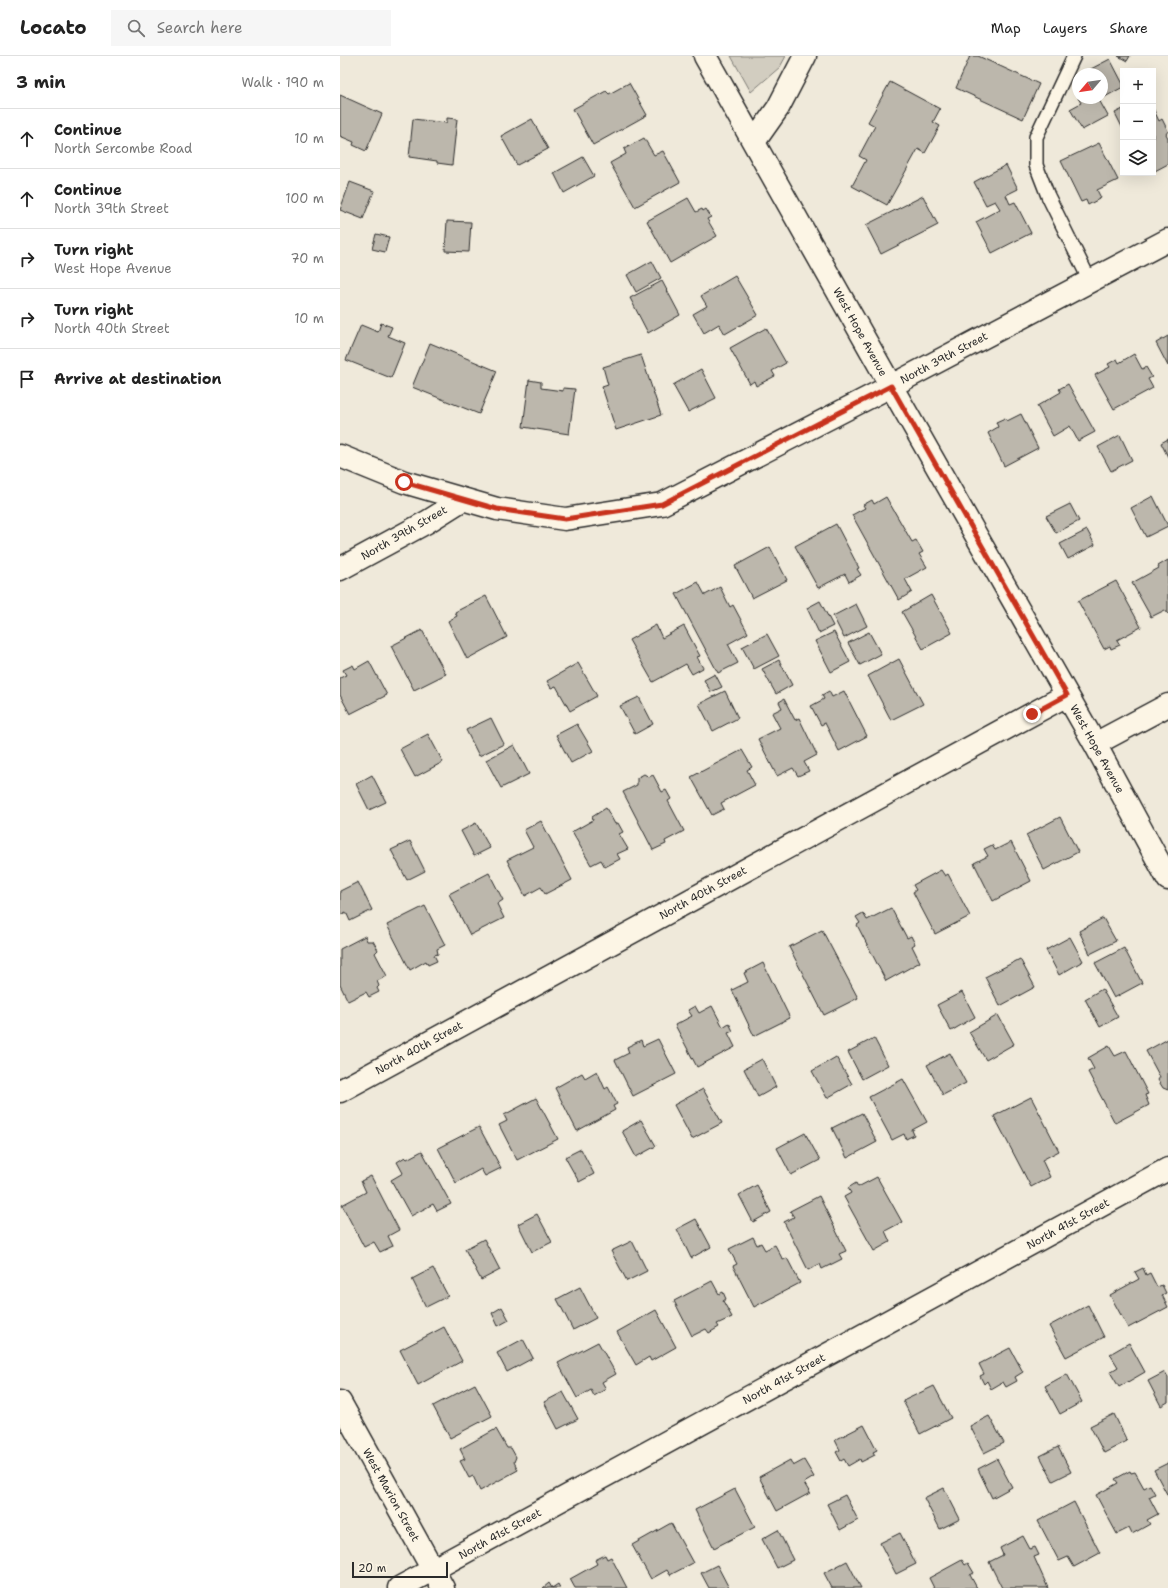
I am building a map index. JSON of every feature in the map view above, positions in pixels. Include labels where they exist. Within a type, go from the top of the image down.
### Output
[{"type":"street","name":"West Hope Avenue","points":[[705,56],[1095,744],[1168,879]]},
{"type":"street","points":[[754,142],[778,108],[805,56]]},
{"type":"street","name":"North 39th Street","points":[[340,569],[427,522],[462,500],[497,509],[565,519],[662,504],[891,386],[1168,240]]},
{"type":"street","points":[[340,456],[404,482],[462,500]]},
{"type":"street","name":"North 40th Street","points":[[340,1091],[1067,695]]},
{"type":"street","points":[[1095,744],[1168,705]]},
{"type":"street","name":"North 41st Street","points":[[399,1588],[438,1579],[1168,1169]]},
{"type":"street","name":"West Marion Street","points":[[340,1402],[438,1579]]},
{"type":"lane","points":[[1074,56],[1036,137],[1036,165],[1048,196],[1090,281]]},
{"type":"shaded area","points":[[731,56],[786,56],[780,67],[751,92]]},
{"type":"building","points":[[970,56],[978,56],[1039,84],[1023,119],[956,88]]},
{"type":"building","points":[[1118,56],[1130,56],[1127,61]]},
{"type":"building","points":[[1110,59],[1120,78],[1120,89],[1108,95],[1108,68],[1093,68]]},
{"type":"building","points":[[890,82],[940,109],[933,122],[940,126],[925,153],[918,149],[887,205],[852,186],[866,160],[859,156],[875,126],[868,122]]},
{"type":"building","points":[[629,83],[647,115],[593,145],[573,109],[606,91],[609,94]]},
{"type":"building","points":[[340,95],[382,114],[366,151],[353,145],[354,142],[340,136]]},
{"type":"building","points":[[1079,104],[1101,104],[1108,116],[1082,130],[1070,109]]},
{"type":"building","points":[[1120,110],[1120,123],[1115,113]]},
{"type":"building","points":[[1156,114],[1159,121],[1162,119],[1168,131],[1166,134],[1168,138],[1168,164],[1156,170]]},
{"type":"building","points":[[447,118],[457,119],[452,165],[409,157],[413,119],[447,123]]},
{"type":"building","points":[[532,119],[548,149],[517,165],[501,136]]},
{"type":"building","points":[[644,138],[654,155],[663,151],[680,182],[635,207],[610,163],[626,154],[624,149]]},
{"type":"building","points":[[1099,143],[1118,180],[1097,190],[1101,198],[1088,205],[1086,200],[1081,202],[1061,161]]},
{"type":"building","points":[[583,157],[594,176],[564,193],[554,173]]},
{"type":"building","points":[[1006,165],[1018,189],[1006,195],[1010,204],[1015,202],[1031,233],[992,253],[976,222],[1000,209],[995,201],[986,205],[974,182]]},
{"type":"building","points":[[350,182],[374,191],[363,219],[340,210]]},
{"type":"building","points":[[923,196],[938,225],[881,254],[866,225]]},
{"type":"building","points":[[688,198],[696,212],[706,209],[711,217],[707,219],[717,236],[670,263],[647,221]]},
{"type":"building","points":[[447,221],[471,222],[469,252],[445,251]]},
{"type":"building","points":[[376,234],[389,237],[385,252],[372,249]]},
{"type":"building","points":[[652,261],[661,278],[636,292],[627,275]]},
{"type":"building","points":[[735,276],[758,315],[725,334],[719,324],[704,333],[693,314],[707,306],[701,296]]},
{"type":"building","points":[[662,281],[680,315],[648,333],[630,298]]},
{"type":"building","points":[[381,323],[392,327],[388,336],[405,343],[391,378],[346,360],[361,325],[378,332]]},
{"type":"building","points":[[766,328],[786,363],[772,371],[775,376],[756,386],[754,381],[750,384],[730,348]]},
{"type":"building","points":[[1168,336],[1168,366],[1156,343]]},
{"type":"building","points":[[430,343],[497,371],[479,414],[412,387]]},
{"type":"building","points":[[1134,354],[1142,369],[1146,367],[1152,377],[1148,379],[1153,388],[1114,409],[1095,375],[1110,367],[1108,364],[1117,359],[1119,363]]},
{"type":"building","points":[[641,355],[661,415],[616,430],[602,387],[608,385],[603,367]]},
{"type":"building","points":[[701,369],[716,398],[688,412],[673,385]]},
{"type":"building","points":[[529,380],[541,382],[541,388],[563,391],[563,388],[575,389],[569,434],[523,427]]},
{"type":"building","points":[[1068,384],[1095,432],[1078,441],[1070,426],[1053,436],[1037,406],[1061,392],[1059,389]]},
{"type":"building","points":[[1021,414],[1038,448],[1004,466],[988,433],[998,427],[996,422],[1005,418],[1007,421]]},
{"type":"building","points":[[1120,435],[1132,460],[1111,471],[1098,447]]},
{"type":"building","points":[[1168,439],[1168,457],[1161,443]]},
{"type":"building","points":[[1153,496],[1168,526],[1146,537],[1131,508]]},
{"type":"building","points":[[886,497],[912,542],[916,540],[923,552],[919,554],[927,567],[905,579],[912,592],[899,600],[852,515],[865,508],[863,505],[872,500],[874,504]]},
{"type":"building","points":[[1070,504],[1079,521],[1056,533],[1046,516]]},
{"type":"building","points":[[836,524],[859,568],[857,569],[861,575],[849,582],[845,574],[818,588],[795,546]]},
{"type":"building","points":[[1087,530],[1095,545],[1068,559],[1060,544]]},
{"type":"building","points":[[770,547],[787,580],[752,598],[735,566]]},
{"type":"building","points":[[1168,560],[1168,614],[1165,610],[1151,617],[1132,583],[1159,568],[1158,566]]},
{"type":"building","points":[[1116,581],[1141,627],[1117,640],[1120,645],[1111,649],[1110,646],[1104,649],[1078,601]]},
{"type":"building","points":[[698,582],[705,595],[720,587],[730,607],[733,605],[748,633],[728,644],[738,663],[718,673],[676,594]]},
{"type":"building","points":[[931,595],[952,633],[923,649],[902,612]]},
{"type":"building","points":[[486,596],[507,637],[467,659],[448,621],[457,616],[455,612]]},
{"type":"building","points":[[820,601],[833,626],[819,633],[807,608]]},
{"type":"building","points":[[856,604],[867,626],[844,638],[833,616]]},
{"type":"building","points":[[656,625],[662,638],[684,626],[700,656],[697,657],[703,668],[692,674],[686,664],[653,682],[629,640]]},
{"type":"building","points":[[422,630],[446,674],[414,690],[391,646]]},
{"type":"building","points":[[834,632],[850,662],[831,672],[815,641]]},
{"type":"building","points":[[869,632],[881,654],[860,665],[848,643]]},
{"type":"building","points":[[767,634],[779,656],[754,669],[742,647]]},
{"type":"building","points":[[899,659],[923,704],[891,720],[868,676]]},
{"type":"building","points":[[779,660],[792,685],[776,694],[762,669]]},
{"type":"building","points":[[369,661],[387,695],[350,714],[340,695],[340,678],[346,675],[343,670],[353,665],[355,669]]},
{"type":"building","points":[[578,663],[597,696],[570,711],[556,686],[551,688],[547,681]]},
{"type":"building","points":[[715,674],[722,687],[711,692],[704,680]]},
{"type":"building","points":[[725,691],[738,718],[713,731],[699,704]]},
{"type":"building","points":[[829,691],[832,697],[844,691],[867,736],[839,751],[825,723],[821,725],[811,706],[824,699],[822,695]]},
{"type":"building","points":[[639,697],[653,724],[635,734],[620,706]]},
{"type":"building","points":[[784,699],[795,720],[799,718],[817,755],[804,762],[809,771],[798,776],[793,768],[777,776],[758,739],[780,728],[772,713],[782,708],[779,702]]},
{"type":"building","points":[[491,718],[504,744],[479,756],[466,730]]},
{"type":"building","points":[[577,724],[593,751],[571,763],[556,735]]},
{"type":"building","points":[[428,734],[443,762],[415,777],[400,749]]},
{"type":"building","points":[[514,745],[529,774],[501,788],[486,760]]},
{"type":"building","points":[[742,750],[752,767],[747,770],[755,785],[721,803],[724,809],[712,815],[691,777]]},
{"type":"building","points":[[644,774],[649,777],[653,775],[662,792],[666,790],[671,799],[668,801],[684,831],[665,841],[666,844],[653,850],[623,792],[637,785],[637,778]]},
{"type":"building","points":[[372,775],[386,802],[369,810],[356,784]]},
{"type":"building","points":[[606,808],[615,824],[618,823],[623,832],[619,834],[628,849],[617,854],[620,859],[605,867],[601,860],[591,865],[572,832],[593,820],[592,817]]},
{"type":"building","points":[[1060,817],[1078,852],[1044,870],[1026,835]]},
{"type":"building","points":[[541,821],[572,880],[545,894],[541,887],[525,896],[507,860],[533,847],[524,830]]},
{"type":"building","points":[[476,823],[490,848],[474,856],[461,831]]},
{"type":"building","points":[[410,841],[425,871],[407,880],[391,850]]},
{"type":"building","points":[[1011,842],[1031,881],[993,901],[974,863],[988,856],[984,849],[992,845],[995,850]]},
{"type":"building","points":[[941,870],[945,876],[948,874],[970,916],[935,934],[913,892],[916,890],[913,885]]},
{"type":"building","points":[[489,873],[503,900],[497,904],[504,918],[470,935],[449,894]]},
{"type":"building","points":[[358,882],[372,910],[350,921],[346,912],[340,915],[340,891]]},
{"type":"building","points":[[425,906],[445,945],[437,949],[438,954],[434,955],[437,961],[428,965],[426,961],[410,970],[387,925]]},
{"type":"building","points":[[891,908],[907,938],[911,936],[915,944],[912,946],[920,962],[886,981],[857,925],[860,923],[856,917],[863,913],[867,920]]},
{"type":"building","points":[[1103,918],[1116,941],[1090,954],[1079,931]]},
{"type":"building","points":[[822,930],[858,998],[824,1015],[789,947]]},
{"type":"building","points":[[365,936],[367,941],[373,941],[378,950],[375,953],[387,976],[377,981],[379,986],[377,988],[379,992],[369,997],[366,992],[348,1001],[340,985],[340,949]]},
{"type":"building","points":[[1070,937],[1083,961],[1059,975],[1046,950]]},
{"type":"building","points":[[1124,948],[1142,983],[1114,998],[1095,963]]},
{"type":"building","points":[[1020,959],[1035,987],[1000,1006],[985,977]]},
{"type":"building","points":[[763,963],[790,1018],[754,1036],[732,990],[748,982],[744,973]]},
{"type":"building","points":[[1102,989],[1118,1017],[1100,1027],[1085,999]]},
{"type":"building","points":[[962,992],[975,1017],[951,1031],[937,1005]]},
{"type":"building","points":[[695,1006],[699,1013],[712,1006],[723,1027],[729,1023],[733,1031],[728,1033],[735,1047],[697,1067],[675,1025],[692,1016],[688,1010]]},
{"type":"building","points":[[998,1015],[1014,1044],[986,1060],[969,1032]]},
{"type":"building","points":[[874,1038],[888,1065],[862,1079],[848,1052]]},
{"type":"building","points":[[658,1039],[676,1074],[633,1096],[615,1060],[629,1053],[627,1047],[641,1040],[643,1046]]},
{"type":"building","points":[[1168,1039],[1168,1090],[1163,1088],[1158,1080],[1160,1077],[1146,1051]]},
{"type":"building","points":[[1109,1046],[1115,1056],[1126,1051],[1148,1094],[1145,1095],[1149,1105],[1115,1123],[1088,1072],[1094,1069],[1088,1058]]},
{"type":"building","points":[[950,1053],[966,1083],[943,1095],[927,1065]]},
{"type":"building","points":[[836,1057],[852,1084],[827,1098],[812,1071]]},
{"type":"building","points":[[762,1059],[776,1087],[758,1097],[744,1069]]},
{"type":"building","points":[[597,1071],[605,1089],[608,1087],[617,1104],[613,1106],[615,1110],[577,1131],[555,1088],[582,1073],[585,1078]]},
{"type":"building","points":[[903,1079],[927,1122],[912,1130],[914,1135],[906,1139],[904,1134],[892,1140],[869,1097]]},
{"type":"building","points":[[703,1089],[722,1123],[692,1139],[674,1105]]},
{"type":"building","points":[[1031,1097],[1059,1151],[1042,1160],[1050,1177],[1031,1187],[994,1116]]},
{"type":"building","points":[[536,1098],[558,1139],[517,1160],[499,1125],[507,1121],[504,1115]]},
{"type":"building","points":[[862,1113],[877,1142],[847,1158],[832,1128]]},
{"type":"building","points":[[641,1120],[656,1146],[636,1157],[622,1131]]},
{"type":"building","points":[[479,1127],[501,1168],[485,1176],[481,1169],[456,1183],[438,1148]]},
{"type":"building","points":[[805,1133],[820,1160],[791,1175],[777,1148]]},
{"type":"building","points":[[581,1149],[594,1174],[579,1182],[565,1157]]},
{"type":"building","points":[[422,1151],[451,1204],[437,1211],[433,1204],[411,1216],[391,1180],[403,1173],[397,1162],[405,1157],[407,1159]]},
{"type":"building","points":[[371,1176],[399,1230],[388,1236],[393,1246],[380,1252],[374,1242],[364,1247],[342,1205],[366,1192],[361,1181]]},
{"type":"building","points":[[877,1177],[902,1222],[885,1231],[890,1242],[874,1251],[844,1197],[851,1193],[848,1188],[856,1183],[858,1187]]},
{"type":"building","points":[[757,1185],[771,1212],[753,1222],[739,1195]]},
{"type":"building","points":[[819,1196],[846,1251],[839,1254],[842,1259],[822,1269],[820,1264],[808,1270],[784,1222],[794,1217],[790,1211]]},
{"type":"building","points":[[537,1214],[552,1242],[532,1252],[518,1224]]},
{"type":"building","points":[[696,1219],[711,1247],[691,1258],[677,1229]]},
{"type":"building","points":[[753,1237],[757,1245],[761,1243],[765,1250],[775,1245],[783,1260],[787,1258],[800,1283],[754,1307],[733,1266],[737,1264],[729,1249]]},
{"type":"building","points":[[484,1239],[500,1270],[481,1280],[465,1249]]},
{"type":"building","points":[[632,1241],[647,1271],[627,1281],[611,1251]]},
{"type":"building","points":[[433,1268],[448,1296],[426,1307],[412,1279]]},
{"type":"building","points":[[1143,1268],[1146,1275],[1150,1273],[1157,1287],[1162,1285],[1166,1293],[1162,1295],[1168,1307],[1128,1328],[1110,1295],[1139,1279],[1135,1272]]},
{"type":"building","points":[[712,1281],[719,1294],[723,1292],[726,1299],[723,1301],[732,1317],[717,1324],[719,1327],[709,1333],[706,1329],[692,1336],[674,1301]]},
{"type":"building","points":[[580,1287],[596,1318],[573,1330],[557,1299]]},
{"type":"building","points":[[1088,1305],[1104,1337],[1066,1357],[1049,1326]]},
{"type":"building","points":[[502,1307],[509,1320],[498,1326],[492,1313]]},
{"type":"building","points":[[656,1310],[676,1347],[651,1361],[649,1357],[636,1365],[617,1332]]},
{"type":"building","points":[[444,1327],[462,1361],[418,1385],[400,1350]]},
{"type":"building","points":[[523,1339],[533,1358],[507,1372],[497,1353]]},
{"type":"building","points":[[598,1342],[616,1374],[602,1382],[606,1389],[594,1396],[591,1390],[577,1398],[558,1363]]},
{"type":"building","points":[[1129,1343],[1145,1372],[1119,1387],[1110,1372],[1118,1367],[1110,1354]]},
{"type":"building","points":[[1010,1348],[1023,1372],[1015,1377],[1017,1381],[1006,1387],[1003,1382],[991,1389],[987,1381],[984,1384],[980,1376],[984,1374],[979,1364]]},
{"type":"building","points":[[1165,1372],[1168,1377],[1168,1402],[1161,1406],[1148,1381]]},
{"type":"building","points":[[1067,1374],[1082,1402],[1060,1414],[1045,1386]]},
{"type":"building","points":[[475,1384],[492,1416],[450,1438],[433,1406]]},
{"type":"building","points":[[934,1386],[951,1418],[920,1434],[903,1401]]},
{"type":"building","points":[[563,1392],[578,1419],[558,1429],[544,1402]]},
{"type":"building","points":[[1114,1414],[1127,1441],[1104,1453],[1090,1426]]},
{"type":"building","points":[[989,1416],[1004,1443],[984,1453],[970,1426]]},
{"type":"building","points":[[864,1425],[877,1450],[873,1452],[875,1455],[861,1462],[860,1459],[848,1466],[844,1459],[841,1461],[836,1452],[840,1450],[835,1440]]},
{"type":"building","points":[[496,1429],[507,1448],[511,1448],[516,1457],[514,1462],[518,1470],[480,1491],[473,1476],[469,1478],[460,1461],[465,1459],[460,1449]]},
{"type":"building","points":[[1058,1447],[1071,1472],[1053,1481],[1040,1456]]},
{"type":"building","points":[[997,1459],[1012,1487],[992,1498],[978,1469]]},
{"type":"building","points":[[790,1460],[793,1466],[804,1460],[814,1477],[804,1483],[810,1493],[777,1511],[759,1477]]},
{"type":"building","points":[[1168,1463],[1168,1496],[1154,1470]]},
{"type":"building","points":[[1130,1471],[1131,1473],[1135,1472],[1144,1488],[1150,1485],[1155,1494],[1149,1497],[1158,1514],[1147,1520],[1150,1524],[1132,1534],[1129,1528],[1117,1534],[1096,1495],[1118,1483],[1115,1479]]},
{"type":"building","points":[[944,1488],[960,1519],[940,1529],[924,1498]]},
{"type":"building","points":[[735,1489],[755,1527],[714,1548],[695,1510]]},
{"type":"building","points":[[845,1495],[858,1520],[840,1530],[827,1504]]},
{"type":"building","points":[[1074,1502],[1100,1553],[1074,1567],[1068,1557],[1059,1561],[1038,1521]]},
{"type":"building","points":[[671,1523],[693,1563],[670,1575],[667,1570],[651,1579],[632,1545]]},
{"type":"building","points":[[778,1530],[793,1560],[777,1568],[762,1539]]},
{"type":"building","points":[[900,1533],[916,1564],[896,1574],[880,1543]]},
{"type":"building","points":[[1023,1536],[1030,1549],[1035,1547],[1039,1555],[1034,1557],[1048,1588],[1002,1588],[989,1562],[1003,1555],[1000,1548]]},
{"type":"building","points":[[605,1555],[607,1559],[611,1557],[627,1588],[575,1588],[570,1579],[597,1564],[595,1560]]},
{"type":"building","points":[[962,1560],[965,1565],[968,1563],[974,1573],[970,1575],[977,1588],[934,1588],[929,1578]]},
{"type":"building","points":[[847,1561],[861,1588],[832,1588],[824,1573]]},
{"type":"building","points":[[717,1565],[729,1588],[709,1588],[701,1573]]},
{"type":"building","points":[[549,1583],[552,1588],[543,1588]]},
{"type":"building","points":[[558,1584],[560,1588],[552,1588]]},
{"type":"route","points":[[404,482],[497,509],[565,519],[662,504],[891,386],[1067,695],[1032,714]]}]
